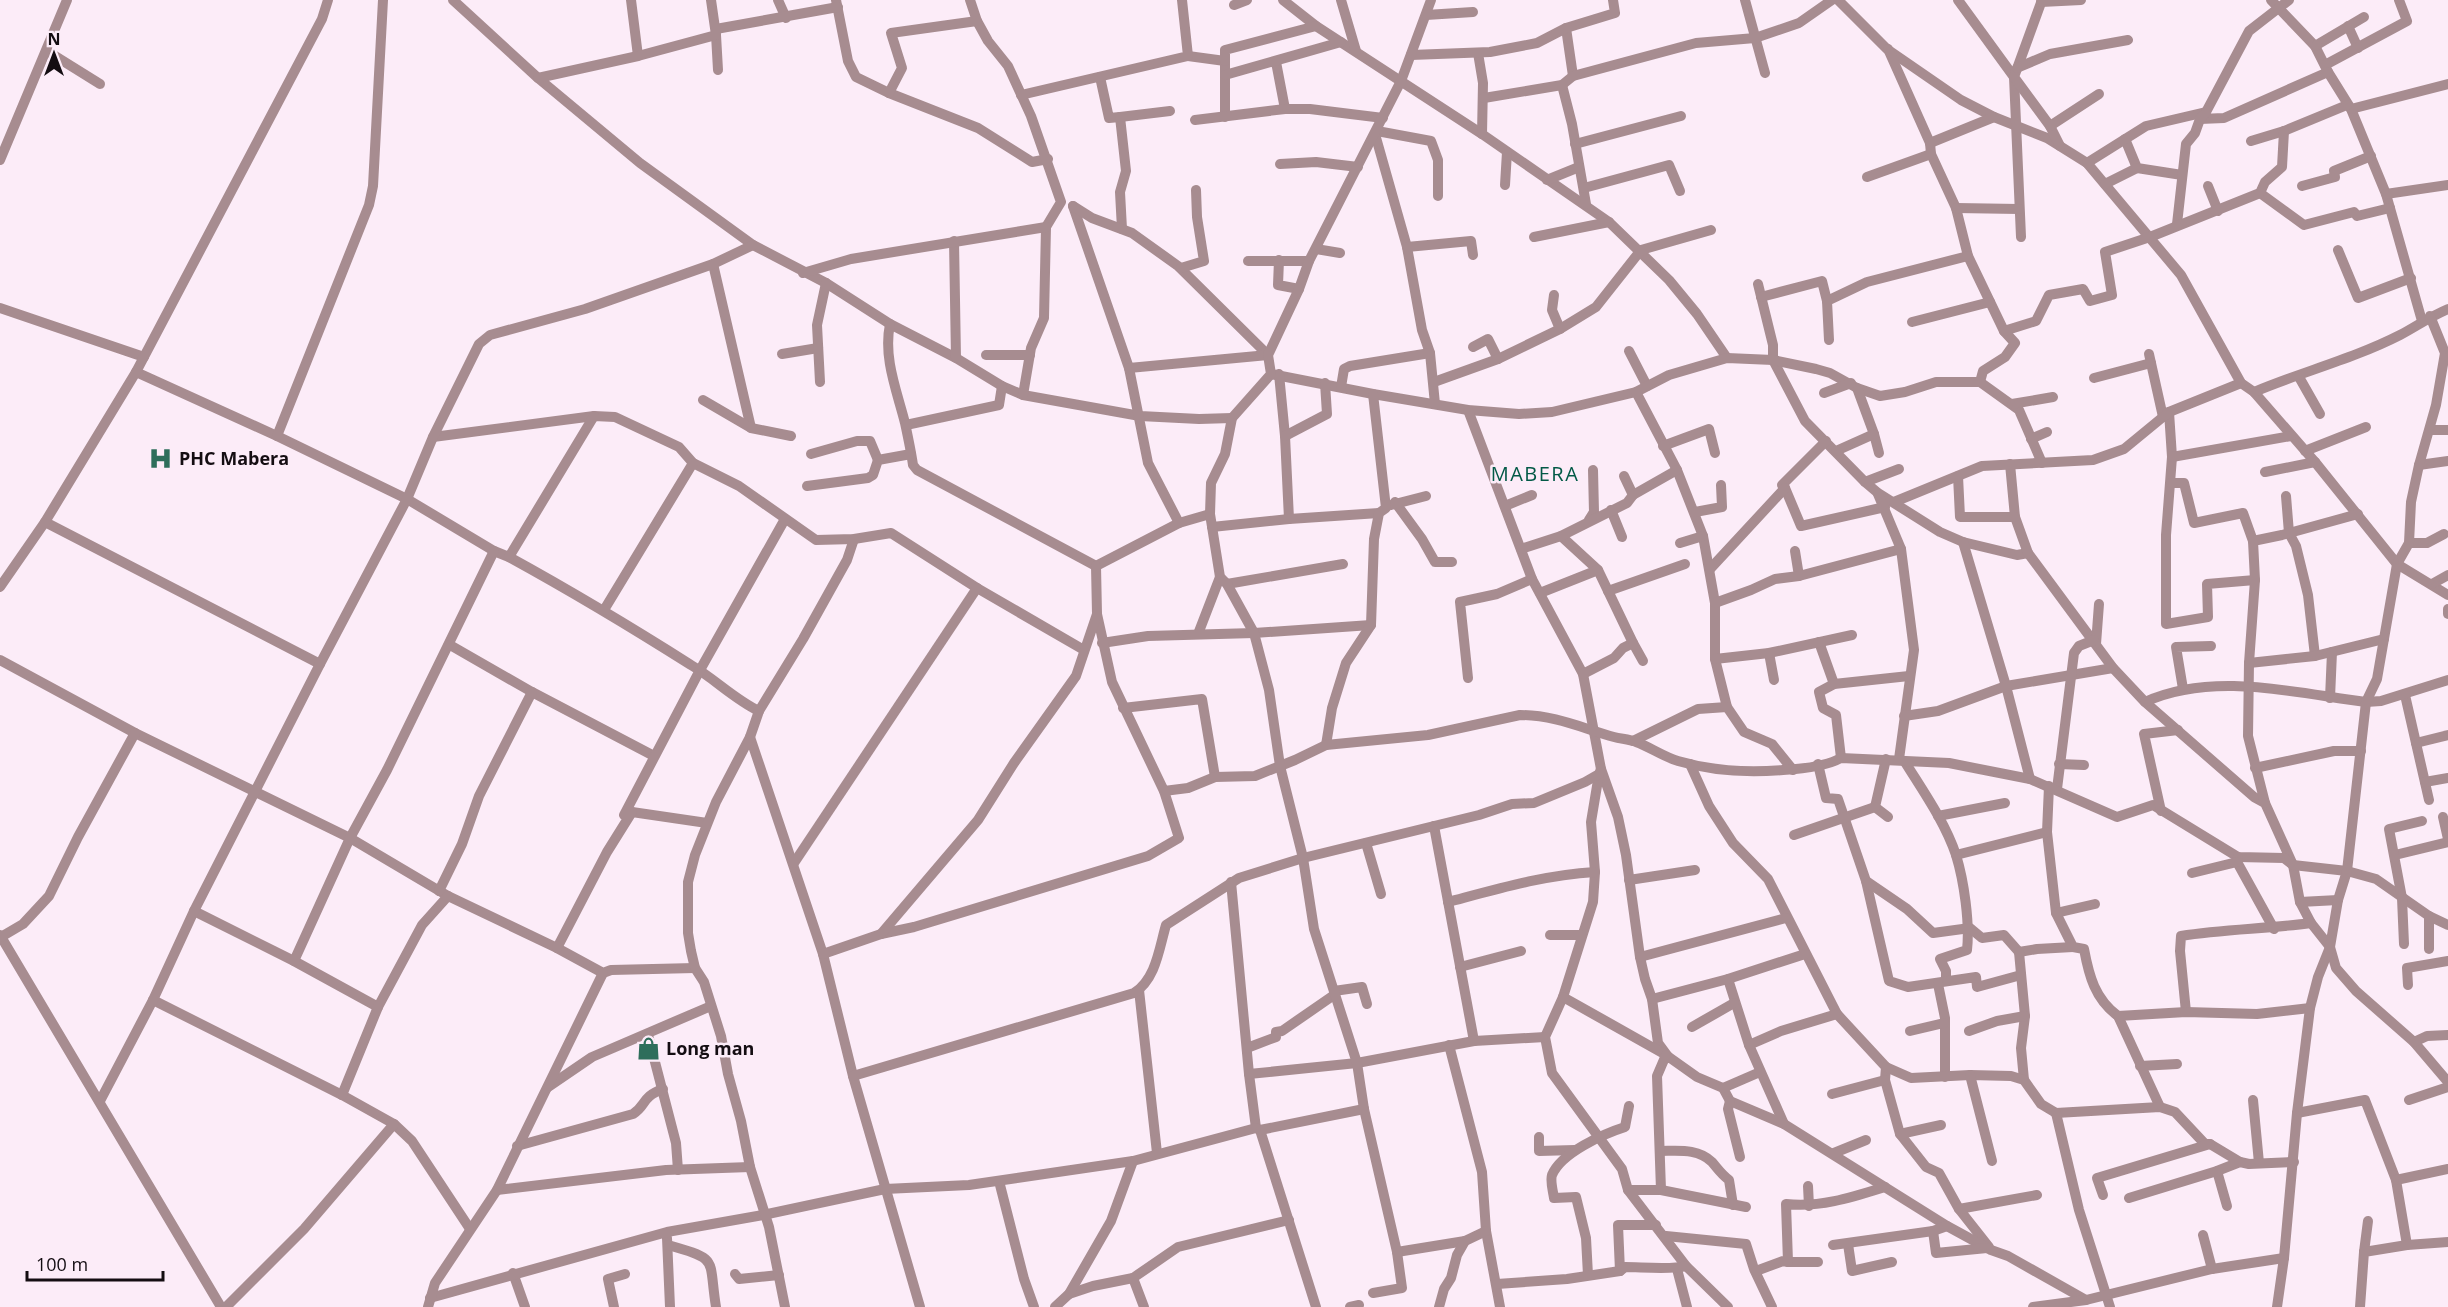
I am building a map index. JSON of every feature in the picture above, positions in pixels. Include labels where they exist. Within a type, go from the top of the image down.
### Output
[{"type":"street","points":[[0,587],[45,522],[136,372],[322,20],[328,0]]},
{"type":"street","points":[[277,436],[369,206],[373,186],[383,0]]},
{"type":"street","points":[[453,0],[538,78],[639,163],[753,245],[826,283],[890,324],[956,358],[1002,386],[1023,395],[1140,416],[1232,418]]},
{"type":"street","points":[[632,0],[638,56]]},
{"type":"street","points":[[711,0],[718,70]]},
{"type":"street","points":[[778,0],[786,18]]},
{"type":"street","points":[[970,0],[977,21],[988,41],[1008,66],[1048,159],[1061,202],[1046,227],[1044,318],[1030,355],[1023,395]]},
{"type":"street","points":[[1182,0],[1188,56]]},
{"type":"street","points":[[1234,5],[1247,0]]},
{"type":"street","points":[[1283,0],[1316,26],[1482,134],[1609,222],[1641,250],[1697,314],[1727,358]]},
{"type":"street","points":[[1341,0],[1356,51]]},
{"type":"street","points":[[1268,355],[1299,289],[1309,261],[1401,81],[1431,0]]},
{"type":"street","points":[[1411,55],[1478,53],[1537,43],[1566,28],[1615,13],[1613,0]]},
{"type":"street","points":[[1745,0],[1765,73]]},
{"type":"street","points":[[1484,98],[1562,85],[1573,76],[1696,44],[1755,38],[1799,23],[1832,0]]},
{"type":"street","points":[[1838,0],[1887,49],[1961,100],[1994,117],[2047,138],[2087,164],[2181,275],[2241,383],[2254,392],[2315,462],[2397,564],[2448,595]]},
{"type":"street","points":[[1958,0],[2016,73],[2062,149]]},
{"type":"street","points":[[2021,237],[2015,124],[2016,73],[2041,1],[2081,0]]},
{"type":"street","points":[[2177,224],[2186,144],[2195,133],[2248,31],[2274,4],[2289,0]]},
{"type":"street","points":[[2087,164],[2146,126],[2203,115],[2223,118],[2326,69],[2407,21],[2398,0]]},
{"type":"street","points":[[0,160],[47,51],[63,1]]},
{"type":"street","points":[[538,78],[638,56],[716,32],[786,18],[838,2],[851,70],[856,77],[889,93],[978,128],[1032,162],[1048,159]]},
{"type":"street","points":[[2274,4],[2315,46],[2349,107],[2386,194],[2411,278],[2426,318],[2445,353],[2444,378],[2411,502],[2409,543],[2397,564],[2377,679],[2366,702],[2347,871],[2338,900],[2330,947],[2318,977],[2310,1008],[2277,1307]]},
{"type":"street","points":[[1426,15],[1473,12]]},
{"type":"street","points":[[2315,46],[2364,17]]},
{"type":"street","points":[[889,93],[902,68],[891,33],[977,21]]},
{"type":"street","points":[[1225,117],[1225,50],[1316,26]]},
{"type":"street","points":[[2348,26],[2358,48]]},
{"type":"street","points":[[1566,28],[1573,76]]},
{"type":"street","points":[[2016,73],[2050,54],[2128,40]]},
{"type":"street","points":[[1225,75],[1341,42]]},
{"type":"street","points":[[1887,49],[1956,208],[1968,256],[2004,331],[2015,343],[2005,357],[1983,371],[1980,382]]},
{"type":"street","points":[[47,51],[100,84]]},
{"type":"street","points":[[1478,53],[1484,98],[1482,134]]},
{"type":"street","points":[[1021,95],[1188,56],[1225,61]]},
{"type":"street","points":[[1276,62],[1285,109]]},
{"type":"street","points":[[1100,77],[1109,118],[1170,111]]},
{"type":"street","points":[[2251,141],[2349,107],[2448,84]]},
{"type":"street","points":[[1562,85],[1586,204]]},
{"type":"street","points":[[2050,126],[2098,94]]},
{"type":"street","points":[[1195,120],[1285,109],[1310,109],[1383,118]]},
{"type":"street","points":[[1575,144],[1681,116]]},
{"type":"street","points":[[1120,117],[1126,171],[1120,192],[1122,229]]},
{"type":"street","points":[[1867,177],[1994,117]]},
{"type":"street","points":[[2004,331],[2036,321],[2049,295],[2083,289],[2090,301],[2112,295],[2105,252],[2150,237],[2177,224],[2218,211],[2260,193],[2265,182],[2282,167],[2284,131]]},
{"type":"street","points":[[1376,132],[1431,141],[1438,159],[1438,196]]},
{"type":"street","points":[[1376,132],[1407,247],[1422,330],[1430,353],[1436,404]]},
{"type":"street","points":[[2125,139],[2137,168]]},
{"type":"street","points":[[1505,184],[1507,152]]},
{"type":"street","points":[[2302,186],[2335,177],[2334,171],[2371,156]]},
{"type":"street","points":[[1280,164],[1316,162],[1358,167]]},
{"type":"street","points":[[1584,188],[1669,165],[1680,191]]},
{"type":"street","points":[[1547,180],[1579,167]]},
{"type":"street","points":[[2105,184],[2137,168],[2182,175]]},
{"type":"street","points":[[2386,194],[2448,185]]},
{"type":"street","points":[[2208,186],[2218,211]]},
{"type":"street","points":[[1181,268],[1203,261],[1196,190]]},
{"type":"street","points":[[2260,193],[2304,225],[2354,212],[2357,216],[2390,208]]},
{"type":"street","points":[[1061,202],[1073,206],[1092,218],[1122,229],[1181,268],[1268,355],[1275,374],[1285,436],[1289,519]]},
{"type":"street","points":[[1073,206],[1129,368],[1148,463],[1179,523]]},
{"type":"street","points":[[1956,208],[2019,209]]},
{"type":"street","points":[[1534,237],[1609,222]]},
{"type":"street","points":[[803,273],[851,259],[1046,227]]},
{"type":"street","points":[[1434,382],[1498,359],[1560,329],[1596,307],[1641,250],[1711,230]]},
{"type":"street","points":[[1407,247],[1471,241],[1473,255]]},
{"type":"street","points":[[954,242],[956,358]]},
{"type":"street","points":[[100,1101],[153,1000],[194,911],[407,499],[479,344],[490,335],[585,309],[713,264],[753,245]]},
{"type":"street","points":[[1316,249],[1340,253]]},
{"type":"street","points":[[2338,250],[2358,298],[2411,278]]},
{"type":"street","points":[[1827,301],[1867,282],[1968,256]]},
{"type":"street","points":[[1279,260],[1278,285],[1299,289]]},
{"type":"street","points":[[1248,261],[1309,261]]},
{"type":"street","points":[[713,264],[751,428]]},
{"type":"street","points":[[1761,297],[1822,281],[1827,301],[1829,340]]},
{"type":"street","points":[[820,382],[817,325],[826,283]]},
{"type":"street","points":[[1758,284],[1773,345],[1773,360],[1805,420],[1865,482],[1889,504],[1940,532],[1963,542],[2018,555],[2028,553]]},
{"type":"street","points":[[1554,295],[1552,310],[1560,329]]},
{"type":"street","points":[[1912,322],[1990,302]]},
{"type":"street","points":[[0,308],[144,357]]},
{"type":"street","points":[[2254,392],[2401,335],[2426,318],[2448,309]]},
{"type":"street","points":[[890,324],[888,336],[890,363],[906,425],[913,465],[917,470],[1096,566]]},
{"type":"street","points":[[1473,347],[1488,339],[1498,359]]},
{"type":"street","points":[[782,354],[818,348]]},
{"type":"street","points":[[1629,351],[1647,386]]},
{"type":"street","points":[[1341,387],[1344,369],[1350,366],[1430,353]]},
{"type":"street","points":[[986,355],[1030,355]]},
{"type":"street","points":[[1129,368],[1268,355]]},
{"type":"street","points":[[1275,374],[1372,394],[1468,410],[1519,414],[1552,412],[1636,392],[1692,367],[1727,358],[1773,360],[1830,373],[1880,396],[1905,392],[1936,382],[1980,382],[2019,410],[2042,463]]},
{"type":"street","points":[[2094,378],[2150,359],[2166,415],[2172,457],[2166,535],[2166,624],[2208,617],[2207,584],[2255,579]]},
{"type":"street","points":[[136,372],[277,436],[407,499],[494,551],[509,557],[604,610],[700,670],[743,704],[759,711]]},
{"type":"street","points":[[1275,374],[1232,418],[1224,454],[1211,483],[1210,514],[1223,581],[1254,633],[1269,690],[1280,766],[1303,858],[1314,929],[1357,1063],[1364,1109],[1397,1252],[1402,1287],[1373,1293]]},
{"type":"street","points":[[2299,376],[2320,414]]},
{"type":"street","points":[[1285,436],[1327,414],[1325,383]]},
{"type":"street","points":[[1826,441],[1782,485],[1801,525],[1889,504],[1982,466],[2093,460],[2124,449],[2166,415],[2241,383]]},
{"type":"street","points":[[906,425],[999,405],[1002,386]]},
{"type":"street","points":[[1824,393],[1854,386]]},
{"type":"street","points":[[1854,386],[1874,434],[1878,453]]},
{"type":"street","points":[[1636,392],[1677,470],[1703,536],[1714,603],[1715,660],[1727,707],[1744,732],[1772,744],[1793,770]]},
{"type":"street","points":[[1326,745],[1332,708],[1347,663],[1371,625],[1374,539],[1387,508],[1372,394]]},
{"type":"street","points":[[2012,404],[2053,397]]},
{"type":"street","points":[[703,400],[751,428],[791,436]]},
{"type":"street","points":[[1468,410],[1532,579],[1583,674],[1595,730],[1600,771],[1618,817],[1640,957],[1652,999],[1658,1043],[1667,1057]]},
{"type":"street","points":[[434,437],[594,416],[615,417],[679,447],[693,463],[739,486],[816,540],[823,542],[891,533],[977,588],[1084,650]]},
{"type":"street","points":[[509,557],[594,416]]},
{"type":"street","points":[[2305,452],[2366,427]]},
{"type":"street","points":[[1663,446],[1709,429],[1715,453]]},
{"type":"street","points":[[2430,430],[2448,430]]},
{"type":"street","points":[[2031,439],[2047,432]]},
{"type":"street","points":[[1836,451],[1874,434]]},
{"type":"street","points":[[2172,457],[2291,436]]},
{"type":"street","points":[[807,486],[868,478],[873,475],[878,460],[870,441],[857,441],[811,454]]},
{"type":"street","points":[[878,460],[911,454]]},
{"type":"street","points":[[2419,465],[2448,461]]},
{"type":"street","points":[[2265,472],[2315,462]]},
{"type":"street","points":[[604,610],[693,463]]},
{"type":"street","points":[[2010,464],[2015,517],[2028,553],[2113,668],[2145,702],[2254,797],[2265,803]]},
{"type":"street","points":[[1865,482],[1899,469]]},
{"type":"street","points":[[1589,520],[1594,512],[1593,470]]},
{"type":"street","points":[[1521,549],[1561,536],[1627,503],[1634,495],[1677,470]]},
{"type":"street","points":[[1624,476],[1634,495]]},
{"type":"street","points":[[1958,476],[1960,517],[2015,517]]},
{"type":"street","points":[[2170,483],[2184,483],[2194,523],[2243,513],[2253,541],[2255,579],[2249,663],[2248,736],[2255,768],[2265,803],[2293,865],[2300,902],[2311,923],[2330,947],[2336,968],[2345,980],[2414,1042],[2448,1084],[2409,1100]]},
{"type":"street","points":[[1695,512],[1722,507],[1721,485]]},
{"type":"street","points":[[1710,569],[1785,488]]},
{"type":"street","points":[[1505,506],[1532,495]]},
{"type":"street","points":[[1212,527],[1387,508],[1426,496]]},
{"type":"street","points":[[2286,496],[2289,533],[2298,552],[2308,595],[2315,656]]},
{"type":"street","points":[[1889,504],[1900,549],[1914,650],[1904,716],[1902,760],[1938,816],[1956,855],[1970,928],[1967,950],[1940,959],[1946,971],[1942,982],[1946,1077]]},
{"type":"street","points":[[1387,508],[1435,562],[1452,562]]},
{"type":"street","points":[[1611,510],[1622,537]]},
{"type":"street","points":[[1096,566],[1179,523],[1210,514]]},
{"type":"street","points":[[2253,541],[2358,514]]},
{"type":"street","points":[[707,823],[632,812],[624,815],[700,670],[785,519]]},
{"type":"street","points":[[45,522],[320,664]]},
{"type":"street","points":[[2409,543],[2427,543],[2444,534]]},
{"type":"street","points":[[1561,536],[1598,570],[1643,661]]},
{"type":"street","points":[[1680,543],[1703,536]]},
{"type":"street","points":[[785,1307],[768,1227],[750,1167],[741,1121],[711,1006],[704,982],[695,968],[688,933],[688,882],[716,801],[750,738],[759,711],[841,570],[854,538]]},
{"type":"street","points":[[1963,542],[2006,686],[2030,779]]},
{"type":"street","points":[[1714,603],[1774,579],[1799,576],[1900,549]]},
{"type":"street","points":[[294,961],[350,838],[450,645],[494,551]]},
{"type":"street","points":[[1795,551],[1799,576]]},
{"type":"street","points":[[1223,581],[1343,564]]},
{"type":"street","points":[[1608,591],[1685,564]]},
{"type":"street","points":[[823,954],[881,934],[914,927],[1149,856],[1179,838],[1164,791],[1112,682],[1097,614],[1096,566]]},
{"type":"street","points":[[1540,593],[1598,570]]},
{"type":"street","points":[[2432,584],[2448,575]]},
{"type":"street","points":[[1468,678],[1460,602],[1497,594],[1532,579]]},
{"type":"street","points":[[1198,634],[1223,581]]},
{"type":"street","points":[[794,863],[977,588]]},
{"type":"street","points":[[2095,642],[2099,604]]},
{"type":"street","points":[[2448,609],[2448,614]]},
{"type":"street","points":[[881,934],[978,820],[1014,763],[1076,676],[1097,614]]},
{"type":"street","points":[[1102,643],[1148,636],[1254,633],[1371,625]]},
{"type":"street","points":[[1715,660],[1769,652],[1852,635]]},
{"type":"street","points":[[2249,663],[2315,656],[2384,639]]},
{"type":"street","points":[[1819,642],[1834,684]]},
{"type":"street","points":[[2073,947],[2056,913],[2047,832],[2074,653],[2079,646],[2095,642]]},
{"type":"street","points":[[1583,674],[1614,658],[1623,648],[1633,643]]},
{"type":"street","points":[[450,645],[532,692],[654,756]]},
{"type":"street","points":[[2184,689],[2176,648],[2211,646]]},
{"type":"street","points":[[1769,652],[1774,680]]},
{"type":"street","points":[[2330,698],[2332,652]]},
{"type":"street","points":[[0,660],[135,733],[350,838],[443,894],[557,948],[603,973]]},
{"type":"street","points":[[1904,716],[1938,711],[2006,686],[2113,668]]},
{"type":"street","points":[[1840,758],[1836,715],[1823,708],[1819,692],[1834,684],[1909,676]]},
{"type":"street","points":[[2145,702],[2167,692],[2184,689],[2250,687],[2366,702],[2405,695],[2448,680]]},
{"type":"street","points":[[342,1095],[378,1007],[422,925],[443,894],[479,796],[532,692]]},
{"type":"street","points":[[2405,695],[2429,800]]},
{"type":"street","points":[[1123,708],[1202,699],[1215,777]]},
{"type":"street","points":[[1633,741],[1698,709],[1727,707]]},
{"type":"street","points":[[1164,791],[1188,788],[1215,777],[1255,776],[1326,745],[1428,735],[1520,715],[1559,719],[1615,738],[1633,741],[1674,760],[1738,772],[1793,770],[1833,762],[1840,758],[1949,763],[2030,779],[2116,817],[2153,806],[2237,860],[2274,928]]},
{"type":"street","points":[[2161,811],[2144,734],[2178,730]]},
{"type":"street","points":[[135,733],[78,837],[49,896],[23,924],[0,936],[223,1307],[304,1229],[394,1124]]},
{"type":"street","points":[[2416,743],[2448,735]]},
{"type":"street","points":[[750,738],[823,954],[885,1189],[920,1307]]},
{"type":"street","points":[[2255,768],[2334,752],[2361,751]]},
{"type":"street","points":[[1875,807],[1886,759]]},
{"type":"street","points":[[1690,764],[1709,806],[1733,843],[1768,879],[1837,1014],[1886,1067],[1911,1078],[1970,1075],[2011,1076],[2024,1080]]},
{"type":"street","points":[[2059,764],[2084,765]]},
{"type":"street","points":[[1818,765],[1826,798],[1838,799],[1866,881],[1889,981],[1908,987],[1976,977],[1977,987],[2021,975]]},
{"type":"street","points":[[854,1076],[1138,990],[1151,976],[1166,925],[1231,882],[1303,858],[1479,815],[1512,804],[1533,803],[1585,782],[1600,771]]},
{"type":"street","points":[[1600,771],[1591,822],[1595,872],[1593,902],[1563,997],[1545,1037],[1552,1073],[1622,1169],[1628,1190],[1666,1236],[1682,1267],[1687,1307]]},
{"type":"street","points":[[2425,782],[2448,778]]},
{"type":"street","points":[[1938,816],[2005,803]]},
{"type":"street","points":[[1794,835],[1875,807]]},
{"type":"street","points":[[1875,807],[1888,817]]},
{"type":"street","points":[[557,948],[607,852],[632,812]]},
{"type":"street","points":[[2395,855],[2448,841],[2443,818]]},
{"type":"street","points":[[2404,944],[2402,898],[2389,830],[2422,821]]},
{"type":"street","points":[[1434,826],[1474,1041]]},
{"type":"street","points":[[1956,855],[2047,832]]},
{"type":"street","points":[[1366,843],[1382,894]]},
{"type":"street","points":[[2192,873],[2237,860],[2284,858],[2293,865],[2347,871],[2376,879],[2439,920]]},
{"type":"street","points":[[1629,880],[1695,870]]},
{"type":"street","points":[[1448,902],[1528,881],[1565,874],[1595,872]]},
{"type":"street","points":[[1866,881],[1907,909],[1933,933],[1970,928],[1982,938],[2004,935],[2019,952],[2025,1016],[2021,1048],[2024,1080],[2041,1104],[2056,1113],[2160,1107],[2175,1112],[2205,1143],[2240,1162]]},
{"type":"street","points":[[1231,882],[1246,1048],[1258,1129],[1316,1307]]},
{"type":"street","points":[[2300,902],[2338,900]]},
{"type":"street","points":[[2056,913],[2095,904]]},
{"type":"street","points":[[2429,949],[2439,920],[2448,910]]},
{"type":"street","points":[[194,911],[294,961],[378,1007]]},
{"type":"street","points":[[1640,957],[1786,918]]},
{"type":"street","points":[[2186,1012],[2180,951],[2181,936],[2311,923]]},
{"type":"street","points":[[1550,935],[1581,935]]},
{"type":"street","points":[[2019,952],[2073,947],[2084,949],[2088,971],[2095,990],[2106,1007],[2118,1016],[2160,1107]]},
{"type":"street","points":[[1460,967],[1521,951]]},
{"type":"street","points":[[1652,999],[1728,979],[1805,954]]},
{"type":"street","points":[[2408,985],[2407,968],[2448,961]]},
{"type":"street","points":[[429,1302],[435,1283],[497,1190],[603,973],[610,970],[695,968]]},
{"type":"street","points":[[1728,979],[1749,1045],[1785,1124]]},
{"type":"street","points":[[1246,1048],[1276,1037],[1276,1032],[1282,1031],[1334,993],[1362,987],[1367,1004]]},
{"type":"street","points":[[1138,990],[1157,1153]]},
{"type":"street","points":[[1563,997],[1697,1077],[1723,1088],[1730,1101],[1785,1124],[1947,1226],[1989,1249],[2008,1256],[2086,1300]]},
{"type":"street","points":[[153,1000],[342,1095],[394,1124],[412,1141],[470,1229]]},
{"type":"street","points":[[1692,1027],[1734,1003]]},
{"type":"street","points":[[548,1087],[592,1058],[711,1006]]},
{"type":"street","points":[[2118,1016],[2186,1012],[2257,1014],[2310,1008]]},
{"type":"street","points":[[1749,1045],[1781,1031],[1837,1014]]},
{"type":"street","points":[[1969,1031],[1997,1021],[2025,1016]]},
{"type":"street","points":[[1910,1031],[1944,1023]]},
{"type":"street","points":[[648,1035],[676,1143],[678,1170]]},
{"type":"street","points":[[2414,1042],[2427,1036],[2448,1035]]},
{"type":"street","points":[[1249,1074],[1357,1063],[1474,1041],[1545,1037]]},
{"type":"street","points":[[1449,1045],[1482,1172],[1486,1231],[1500,1307]]},
{"type":"street","points":[[1661,1190],[1657,1076],[1667,1057]]},
{"type":"street","points":[[2140,1066],[2177,1064]]},
{"type":"street","points":[[1886,1067],[1885,1080],[1900,1134],[1926,1167],[1939,1173],[1959,1209],[1989,1249]]},
{"type":"street","points":[[1723,1088],[1760,1072]]},
{"type":"street","points":[[1970,1075],[1992,1161]]},
{"type":"street","points":[[1832,1094],[1885,1080]]},
{"type":"street","points":[[517,1146],[633,1114],[638,1111],[646,1097],[663,1089]]},
{"type":"street","points":[[2253,1100],[2259,1163]]},
{"type":"street","points":[[2297,1113],[2365,1100],[2396,1180],[2407,1245]]},
{"type":"street","points":[[1730,1101],[1728,1109],[1740,1157]]},
{"type":"street","points":[[1588,1275],[1586,1238],[1576,1197],[1554,1198],[1551,1176],[1570,1153],[1625,1127],[1629,1106]]},
{"type":"street","points":[[429,1302],[513,1273],[667,1232],[763,1215],[885,1189],[969,1185],[1133,1161],[1258,1129],[1291,1125],[1364,1109]]},
{"type":"street","points":[[2056,1113],[2079,1210],[2110,1307]]},
{"type":"street","points":[[1900,1134],[1941,1125]]},
{"type":"street","points":[[1539,1137],[1539,1151],[1578,1150]]},
{"type":"street","points":[[1834,1153],[1866,1140]]},
{"type":"street","points":[[2103,1194],[2097,1178],[2210,1144]]},
{"type":"street","points":[[1660,1151],[1702,1154],[1713,1163],[1719,1174],[1729,1180],[1733,1205]]},
{"type":"street","points":[[1055,1307],[1070,1294],[1111,1221],[1133,1161]]},
{"type":"street","points":[[2129,1198],[2240,1162],[2294,1162]]},
{"type":"street","points":[[497,1190],[678,1170],[750,1167]]},
{"type":"street","points":[[2396,1180],[2448,1169]]},
{"type":"street","points":[[2217,1171],[2227,1206]]},
{"type":"street","points":[[999,1181],[1024,1279],[1034,1307]]},
{"type":"street","points":[[1808,1186],[1809,1206]]},
{"type":"street","points":[[1788,1262],[1786,1204],[1809,1206],[1846,1199],[1885,1187]]},
{"type":"street","points":[[1628,1190],[1661,1190],[1746,1207]]},
{"type":"street","points":[[1959,1209],[2037,1194]]},
{"type":"street","points":[[1070,1294],[1093,1286],[1133,1278],[1178,1246],[1289,1220]]},
{"type":"street","points":[[2360,1307],[2368,1221]]},
{"type":"street","points":[[1620,1271],[1618,1226],[1656,1225]]},
{"type":"street","points":[[1833,1245],[1933,1231],[1947,1226]]},
{"type":"street","points":[[1397,1252],[1465,1241],[1486,1231]]},
{"type":"street","points":[[1933,1231],[1936,1253],[1989,1249]]},
{"type":"street","points":[[667,1232],[670,1307]]},
{"type":"street","points":[[2203,1235],[2212,1269]]},
{"type":"street","points":[[1666,1236],[1746,1244],[1772,1307]]},
{"type":"street","points":[[1439,1307],[1444,1289],[1451,1278],[1457,1255],[1465,1241]]},
{"type":"street","points":[[2364,1252],[2407,1245],[2448,1242]]},
{"type":"street","points":[[1848,1244],[1852,1270],[1892,1262]]},
{"type":"street","points":[[668,1245],[700,1254],[708,1259],[711,1266],[716,1307]]},
{"type":"street","points":[[2033,1307],[2086,1300],[2212,1269],[2284,1258]]},
{"type":"street","points":[[1756,1271],[1783,1261],[1818,1262]]},
{"type":"street","points":[[1497,1284],[1567,1280],[1620,1271],[1624,1268],[1682,1267],[1728,1307]]},
{"type":"street","points":[[513,1273],[525,1307]]},
{"type":"street","points":[[614,1307],[608,1279],[625,1274]]},
{"type":"street","points":[[735,1274],[739,1279],[779,1275]]},
{"type":"street","points":[[1133,1278],[1144,1307]]},
{"type":"place","name":"PHC Mabera","points":[[161,458]]},
{"type":"place","name":"Long man","points":[[648,1048]]},
{"type":"district","name":"MABERA","points":[[1535,473]]}]
